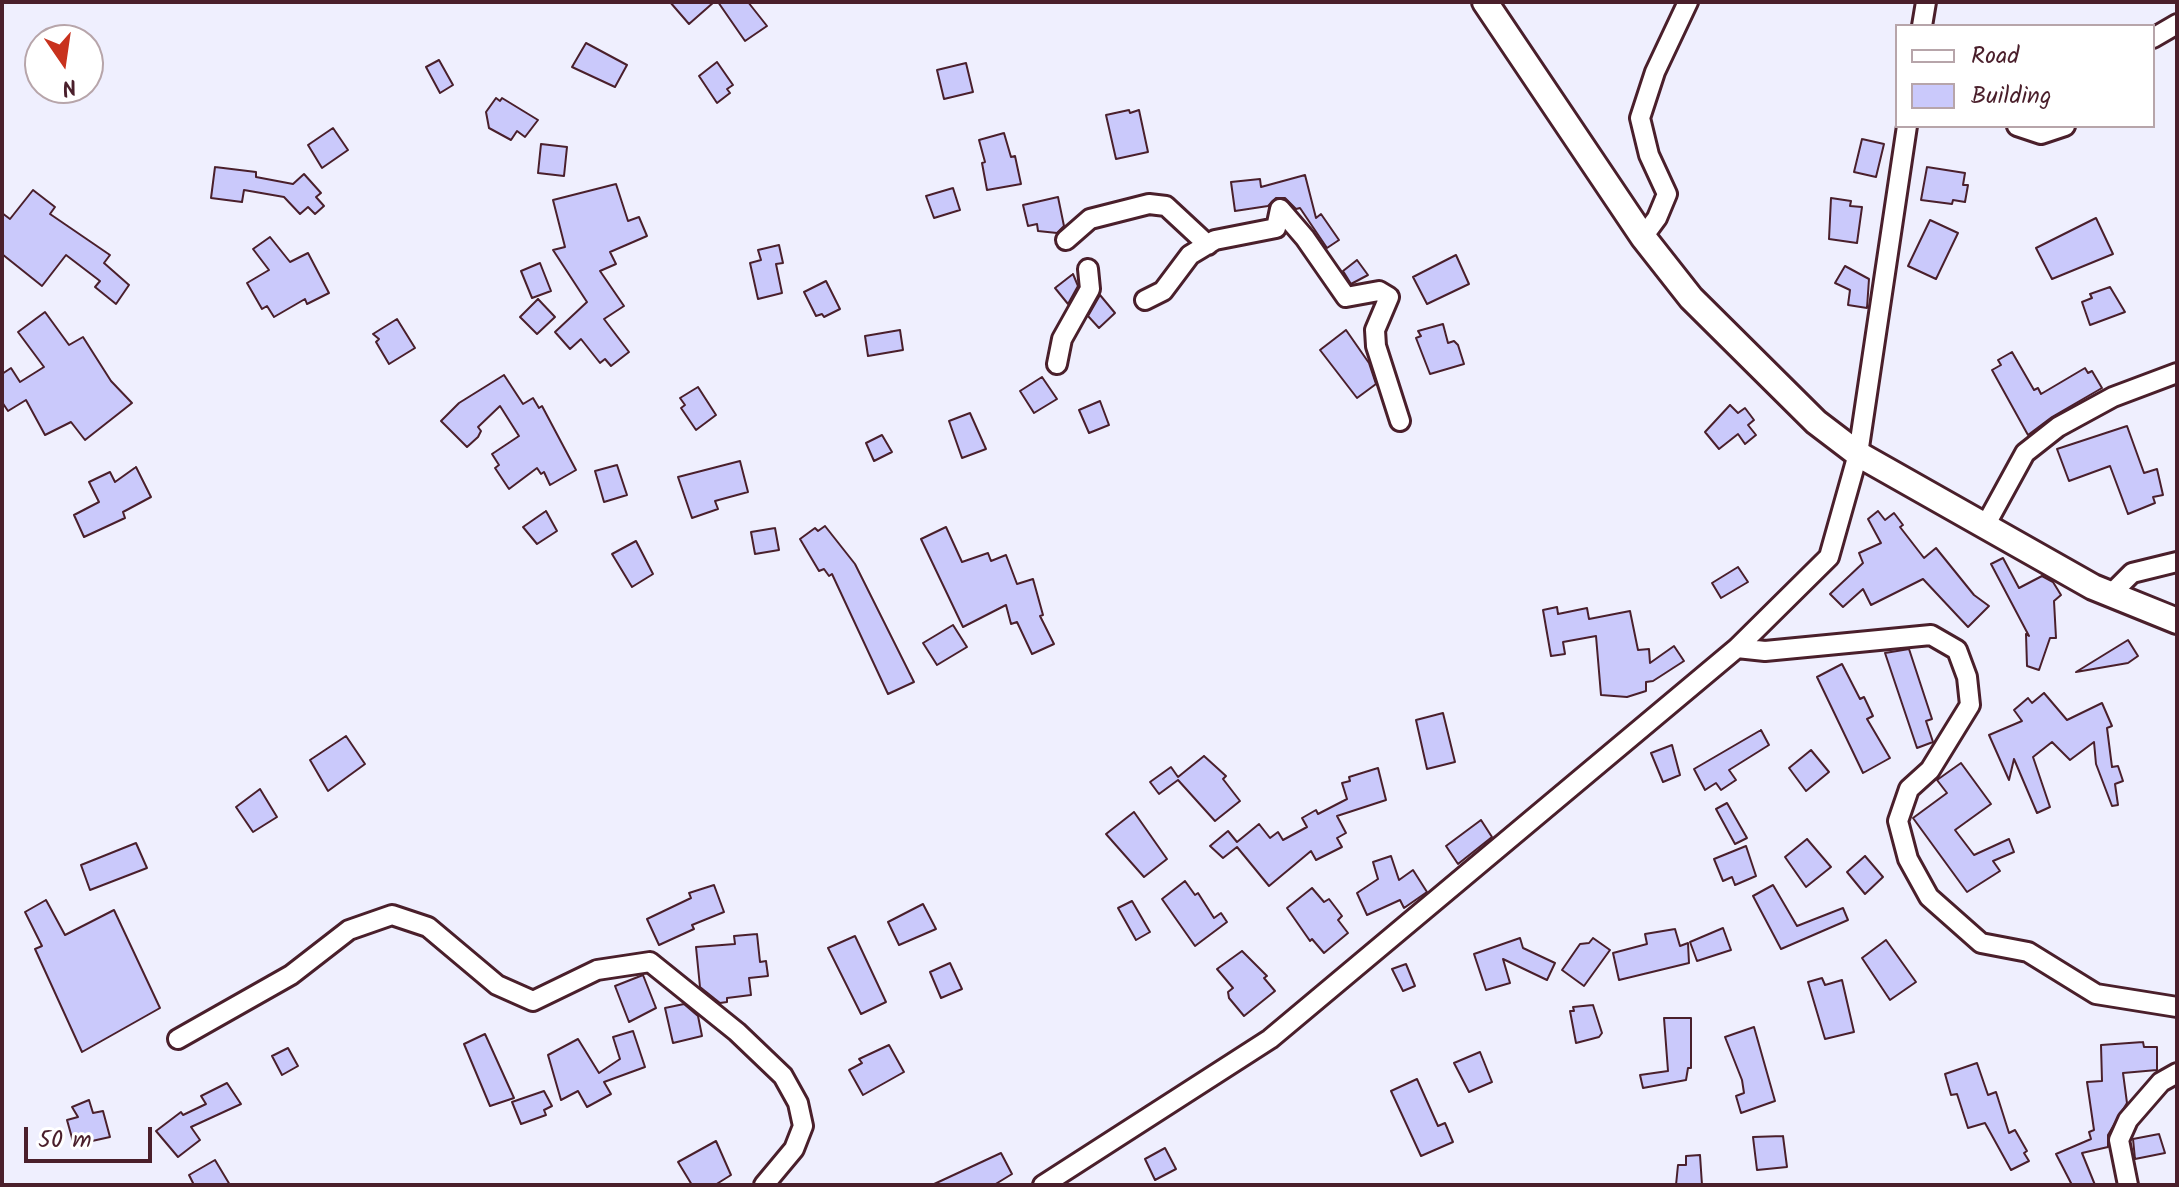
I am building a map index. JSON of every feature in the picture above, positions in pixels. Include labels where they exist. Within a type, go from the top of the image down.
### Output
[{"type":"street","points":[[1485,2],[1643,237],[1691,298],[1816,422],[1858,454],[2093,587],[2177,621]]},
{"type":"street","points":[[1643,237],[1657,218],[1667,194],[1649,155],[1640,118],[1655,72],[1688,2]]},
{"type":"street","points":[[1922,24],[1926,2]]},
{"type":"street","points":[[2155,37],[2177,24]]},
{"type":"street","points":[[1043,1185],[1270,1039],[1737,648],[1829,557],[1858,454],[1907,128]]},
{"type":"street","points":[[2023,128],[2041,134],[2059,128]]},
{"type":"street","points":[[1066,240],[1090,219],[1149,204],[1166,206],[1208,245]]},
{"type":"street","points":[[1145,300],[1163,291],[1190,255],[1208,245],[1276,228],[1295,228],[1346,297],[1379,291],[1389,297],[1375,330],[1375,338],[1400,421]]},
{"type":"street","points":[[1057,364],[1062,339],[1090,289],[1088,269]]},
{"type":"street","points":[[1985,526],[2025,453],[2058,427],[2113,397],[2177,373]]},
{"type":"street","points":[[2112,593],[2132,573],[2177,562]]},
{"type":"street","points":[[1737,648],[1765,651],[1931,635],[1957,650],[1967,677],[1970,705],[1930,770],[1909,789],[1898,821],[1908,859],[1929,897],[1981,943],[2028,952],[2096,994],[2177,1007]]},
{"type":"street","points":[[178,1039],[291,975],[349,930],[392,915],[428,927],[497,985],[533,1001],[597,970],[650,962],[737,1032],[783,1076],[798,1103],[803,1126],[794,1149],[764,1185]]},
{"type":"street","points":[[2128,1185],[2119,1140],[2128,1120],[2161,1082],[2177,1073]]},
{"type":"building","points":[[670,2],[714,2],[689,24]]},
{"type":"building","points":[[718,2],[748,2],[767,26],[745,41]]},
{"type":"building","points":[[586,43],[627,65],[615,87],[572,67]]},
{"type":"building","points":[[439,60],[453,85],[440,93],[426,67]]},
{"type":"building","points":[[717,62],[733,85],[727,89],[730,93],[717,103],[699,76]]},
{"type":"building","points":[[966,63],[973,92],[944,99],[937,70]]},
{"type":"building","points":[[496,98],[500,101],[502,98],[538,120],[525,137],[517,131],[511,140],[489,128],[486,112]]},
{"type":"building","points":[[1129,110],[1130,113],[1139,110],[1148,152],[1116,159],[1106,115]]},
{"type":"building","points":[[333,128],[348,150],[322,168],[308,145]]},
{"type":"building","points":[[1004,133],[1011,157],[1015,156],[1021,184],[987,190],[982,163],[985,162],[979,140]]},
{"type":"building","points":[[1862,139],[1884,144],[1876,177],[1854,172]]},
{"type":"building","points":[[541,144],[567,147],[564,176],[538,173]]},
{"type":"building","points":[[215,167],[256,172],[256,177],[293,184],[304,174],[321,193],[316,197],[324,206],[315,214],[308,207],[300,214],[284,197],[244,190],[242,202],[211,198]]},
{"type":"building","points":[[1927,167],[1965,173],[1963,185],[1968,185],[1965,202],[1953,200],[1952,204],[1921,200]]},
{"type":"building","points":[[1305,175],[1316,218],[1321,214],[1339,240],[1327,248],[1300,208],[1296,209],[1285,198],[1276,198],[1268,206],[1235,211],[1231,182],[1260,179],[1261,187]]},
{"type":"building","points":[[616,184],[628,221],[639,217],[647,236],[610,252],[616,264],[600,271],[624,306],[604,319],[629,352],[611,366],[605,359],[600,363],[581,339],[570,349],[555,332],[587,302],[553,250],[565,247],[553,200]]},
{"type":"building","points":[[953,188],[960,210],[934,218],[926,196]]},
{"type":"building","points":[[33,190],[55,207],[50,214],[110,255],[104,263],[129,285],[116,304],[95,287],[100,281],[66,255],[42,286],[2,254],[2,213],[10,219]]},
{"type":"building","points":[[1058,197],[1064,226],[1057,233],[1038,231],[1037,224],[1028,226],[1023,205]]},
{"type":"building","points":[[1831,198],[1851,201],[1850,206],[1862,207],[1857,243],[1829,239]]},
{"type":"building","points":[[2096,218],[2113,254],[2052,279],[2036,248]]},
{"type":"building","points":[[1930,220],[1958,233],[1936,279],[1908,266]]},
{"type":"building","points":[[270,237],[290,262],[308,253],[329,293],[307,304],[305,299],[274,317],[267,306],[262,309],[247,283],[269,270],[253,249]]},
{"type":"building","points":[[779,245],[783,263],[776,264],[782,293],[758,299],[750,263],[761,260],[758,250]]},
{"type":"building","points":[[1456,255],[1469,284],[1427,304],[1413,277]]},
{"type":"building","points":[[1357,260],[1368,275],[1351,284],[1343,271]]},
{"type":"building","points":[[540,263],[551,291],[532,298],[521,271]]},
{"type":"building","points":[[1845,266],[1869,279],[1867,308],[1848,305],[1850,290],[1835,283]]},
{"type":"building","points":[[1073,274],[1078,286],[1068,304],[1055,288]]},
{"type":"building","points":[[826,281],[840,309],[824,317],[822,314],[816,316],[804,292]]},
{"type":"building","points":[[2110,287],[2125,312],[2090,325],[2082,302],[2092,298],[2090,294]]},
{"type":"building","points":[[1100,295],[1115,313],[1099,328],[1088,316]]},
{"type":"building","points":[[538,299],[555,317],[537,334],[520,317]]},
{"type":"building","points":[[45,312],[69,345],[83,337],[111,381],[132,403],[85,440],[71,422],[45,435],[26,400],[8,411],[2,402],[2,374],[11,368],[20,382],[44,367],[18,332]]},
{"type":"building","points":[[397,319],[415,348],[389,364],[376,342],[379,339],[373,334]]},
{"type":"building","points":[[1443,324],[1448,343],[1454,341],[1458,345],[1464,364],[1430,374],[1416,338],[1421,336],[1418,331]]},
{"type":"building","points":[[900,330],[903,350],[868,356],[865,336]]},
{"type":"building","points":[[1346,330],[1369,363],[1376,384],[1357,398],[1320,350]]},
{"type":"building","points":[[2012,352],[2034,390],[2038,388],[2041,394],[2085,368],[2088,373],[2092,371],[2102,388],[2028,435],[1992,370],[2001,365],[1998,360]]},
{"type":"building","points":[[504,375],[523,404],[533,398],[539,408],[542,406],[576,470],[550,485],[544,472],[541,474],[537,468],[509,489],[495,468],[499,465],[492,454],[519,436],[500,406],[478,427],[481,431],[478,437],[467,447],[441,421],[459,403]]},
{"type":"building","points":[[1042,377],[1057,399],[1034,413],[1020,391]]},
{"type":"building","points":[[698,387],[716,415],[696,430],[681,408],[685,405],[680,398]]},
{"type":"building","points":[[1100,401],[1109,425],[1089,433],[1079,410]]},
{"type":"building","points":[[1730,405],[1738,413],[1745,408],[1754,420],[1748,425],[1756,435],[1745,444],[1738,434],[1719,449],[1705,432]]},
{"type":"building","points":[[970,413],[986,449],[962,458],[949,421]]},
{"type":"building","points":[[2127,426],[2144,473],[2157,469],[2163,495],[2153,497],[2155,503],[2128,514],[2110,466],[2069,481],[2057,449]]},
{"type":"building","points":[[882,435],[892,452],[874,461],[866,443]]},
{"type":"building","points":[[740,461],[748,492],[715,501],[718,509],[692,518],[678,477]]},
{"type":"building","points":[[617,465],[627,495],[604,502],[595,471]]},
{"type":"building","points":[[136,467],[151,497],[123,512],[125,518],[84,537],[74,515],[99,502],[89,482],[110,472],[115,482]]},
{"type":"building","points":[[546,511],[557,531],[537,544],[523,527]]},
{"type":"building","points":[[1878,511],[1885,520],[1894,513],[1903,525],[1900,527],[1924,558],[1936,548],[1974,595],[1989,606],[1968,627],[1923,579],[1871,605],[1863,589],[1843,607],[1830,594],[1863,563],[1859,553],[1881,543],[1868,519]]},
{"type":"building","points":[[825,526],[855,564],[914,682],[888,694],[832,574],[829,576],[824,569],[819,571],[800,539],[815,528],[818,531]]},
{"type":"building","points":[[946,527],[962,562],[988,553],[991,561],[1006,555],[1017,584],[1033,579],[1043,615],[1040,616],[1054,644],[1032,654],[1017,622],[1011,624],[1006,605],[963,627],[921,539]]},
{"type":"building","points":[[775,528],[779,550],[755,554],[751,532]]},
{"type":"building","points":[[636,541],[653,574],[632,587],[612,554]]},
{"type":"building","points":[[2003,558],[2019,588],[2042,576],[2053,582],[2061,595],[2054,601],[2056,638],[2050,638],[2039,670],[2027,666],[2026,634],[2029,636],[1991,564]]},
{"type":"building","points":[[1738,567],[1748,582],[1721,598],[1712,583]]},
{"type":"building","points":[[1557,607],[1558,614],[1587,608],[1589,619],[1630,611],[1638,650],[1649,649],[1650,663],[1674,646],[1684,661],[1653,681],[1646,682],[1646,691],[1627,697],[1601,695],[1596,636],[1563,642],[1565,654],[1551,656],[1543,610]]},
{"type":"building","points":[[953,625],[967,647],[937,665],[923,643]]},
{"type":"building","points":[[2128,640],[2138,656],[2128,663],[2076,672]]},
{"type":"building","points":[[1909,649],[1932,719],[1926,721],[1933,742],[1917,748],[1885,653]]},
{"type":"building","points":[[1842,664],[1860,699],[1864,697],[1873,716],[1867,719],[1890,758],[1863,773],[1817,677]]},
{"type":"building","points":[[2044,693],[2067,720],[2102,703],[2112,726],[2107,728],[2112,767],[2118,766],[2123,781],[2115,784],[2118,805],[2112,806],[2096,764],[2094,742],[2070,760],[2052,742],[2033,757],[2050,807],[2037,813],[2014,759],[2009,780],[1989,735],[2022,721],[2014,710],[2028,698],[2032,703]]},
{"type":"building","points":[[1443,713],[1455,762],[1427,769],[1416,720]]},
{"type":"building","points":[[1761,730],[1769,745],[1729,770],[1736,780],[1721,790],[1716,783],[1705,790],[1694,769]]},
{"type":"building","points":[[346,736],[365,764],[328,791],[310,760]]},
{"type":"building","points":[[1672,745],[1680,775],[1663,782],[1651,753]]},
{"type":"building","points":[[1811,750],[1829,772],[1806,791],[1789,768]]},
{"type":"building","points":[[1204,756],[1226,776],[1223,779],[1240,801],[1215,821],[1178,780],[1159,794],[1150,782],[1171,767],[1178,777]]},
{"type":"building","points":[[1961,763],[1991,804],[1955,830],[1974,855],[2009,839],[2014,852],[1993,861],[2000,871],[1967,892],[1913,818],[1947,793],[1937,780]]},
{"type":"building","points":[[1378,768],[1386,800],[1337,816],[1346,833],[1337,838],[1342,847],[1316,860],[1311,851],[1269,886],[1237,847],[1223,858],[1210,846],[1228,831],[1237,842],[1259,824],[1270,838],[1278,832],[1283,840],[1307,827],[1302,818],[1316,810],[1318,814],[1347,799],[1342,783],[1350,781],[1349,777]]},
{"type":"building","points":[[260,789],[277,817],[253,832],[236,807]]},
{"type":"building","points":[[1727,803],[1747,838],[1735,844],[1716,809]]},
{"type":"building","points":[[1134,812],[1167,859],[1144,877],[1106,834]]},
{"type":"building","points":[[1481,820],[1492,837],[1458,864],[1446,846]]},
{"type":"building","points":[[1807,839],[1831,867],[1806,887],[1785,857]]},
{"type":"building","points":[[136,843],[147,868],[90,890],[81,865]]},
{"type":"building","points":[[1746,846],[1756,876],[1735,885],[1732,877],[1723,881],[1714,859]]},
{"type":"building","points":[[1391,856],[1399,880],[1413,870],[1427,892],[1404,908],[1400,900],[1367,915],[1357,893],[1378,879],[1373,862]]},
{"type":"building","points":[[1865,856],[1883,877],[1865,894],[1847,872]]},
{"type":"building","points":[[1185,881],[1195,895],[1198,893],[1214,918],[1221,913],[1227,922],[1195,946],[1162,899]]},
{"type":"building","points":[[714,885],[724,912],[692,925],[694,929],[659,945],[647,919],[691,898],[689,893]]},
{"type":"building","points":[[1773,885],[1797,926],[1843,908],[1848,920],[1781,949],[1753,896]]},
{"type":"building","points":[[1312,888],[1324,902],[1329,899],[1342,916],[1338,920],[1348,933],[1324,953],[1312,939],[1310,941],[1287,908]]},
{"type":"building","points":[[46,900],[65,935],[114,910],[160,1008],[82,1052],[35,949],[42,946],[25,912]]},
{"type":"building","points":[[1132,901],[1150,932],[1136,940],[1118,908]]},
{"type":"building","points":[[923,904],[936,929],[899,945],[888,922]]},
{"type":"building","points":[[1723,928],[1731,950],[1697,961],[1690,942]]},
{"type":"building","points":[[1675,929],[1680,946],[1688,943],[1689,963],[1619,980],[1613,953],[1647,944],[1645,934]]},
{"type":"building","points":[[757,934],[760,962],[766,961],[768,976],[749,978],[751,995],[727,998],[727,1002],[720,1003],[700,987],[696,947],[735,944],[734,936]]},
{"type":"building","points":[[855,936],[886,1002],[861,1014],[828,948]]},
{"type":"building","points":[[1520,938],[1523,948],[1555,963],[1547,980],[1503,959],[1510,983],[1486,990],[1474,954]]},
{"type":"building","points":[[1593,938],[1610,950],[1584,986],[1562,970],[1580,944],[1589,943]]},
{"type":"building","points":[[1886,940],[1916,982],[1890,1000],[1862,958]]},
{"type":"building","points":[[1242,951],[1267,976],[1264,978],[1275,991],[1244,1016],[1229,998],[1228,992],[1233,988],[1217,969]]},
{"type":"building","points":[[950,963],[962,989],[941,998],[930,972]]},
{"type":"building","points":[[1406,964],[1415,986],[1403,991],[1392,969]]},
{"type":"building","points":[[643,975],[656,1008],[629,1022],[615,986]]},
{"type":"building","points":[[1822,978],[1825,985],[1842,980],[1854,1032],[1825,1039],[1808,982]]},
{"type":"building","points":[[684,1004],[698,1016],[702,1036],[673,1043],[665,1008]]},
{"type":"building","points":[[1593,1005],[1602,1033],[1599,1037],[1576,1043],[1570,1011],[1574,1011],[1573,1007]]},
{"type":"building","points":[[1664,1018],[1691,1018],[1691,1068],[1688,1068],[1686,1080],[1643,1088],[1640,1075],[1668,1071]]},
{"type":"building","points":[[1754,1027],[1775,1101],[1741,1113],[1736,1096],[1744,1093],[1742,1080],[1725,1037]]},
{"type":"building","points":[[633,1031],[645,1067],[604,1082],[611,1094],[587,1107],[578,1091],[561,1100],[548,1055],[578,1039],[599,1073],[620,1059],[613,1037]]},
{"type":"building","points":[[485,1034],[514,1098],[490,1106],[464,1044]]},
{"type":"building","points":[[2143,1042],[2144,1047],[2157,1047],[2157,1070],[2123,1073],[2127,1103],[2108,1135],[2108,1147],[2082,1153],[2095,1185],[2072,1185],[2056,1154],[2091,1139],[2089,1132],[2094,1130],[2087,1082],[2102,1081],[2101,1045]]},
{"type":"building","points":[[889,1045],[904,1072],[863,1095],[849,1070],[862,1063],[859,1059]]},
{"type":"building","points":[[288,1048],[298,1066],[282,1075],[272,1056]]},
{"type":"building","points":[[1480,1052],[1492,1082],[1469,1092],[1454,1063]]},
{"type":"building","points":[[1977,1063],[1988,1095],[1996,1092],[2009,1133],[2015,1130],[2027,1151],[2024,1153],[2029,1161],[2011,1170],[1985,1123],[1968,1128],[1957,1094],[1951,1095],[1945,1074]]},
{"type":"building","points":[[1417,1079],[1438,1126],[1445,1123],[1453,1142],[1421,1156],[1391,1091]]},
{"type":"building","points":[[227,1083],[241,1104],[191,1127],[200,1140],[178,1157],[156,1131],[181,1112],[183,1115],[206,1104],[201,1096]]},
{"type":"building","points":[[544,1091],[552,1106],[544,1110],[546,1115],[521,1124],[512,1102]]},
{"type":"building","points":[[89,1100],[93,1113],[103,1111],[110,1137],[74,1145],[67,1120],[78,1117],[72,1107]]},
{"type":"building","points":[[2159,1134],[2165,1153],[2135,1159],[2133,1139]]},
{"type":"building","points":[[1783,1136],[1787,1167],[1757,1170],[1753,1137]]},
{"type":"building","points":[[716,1141],[731,1175],[715,1185],[692,1185],[678,1162]]},
{"type":"building","points":[[1165,1148],[1176,1169],[1155,1180],[1145,1159]]},
{"type":"building","points":[[1001,1153],[1012,1174],[994,1185],[932,1185]]},
{"type":"building","points":[[1700,1155],[1702,1185],[1676,1185],[1678,1165],[1686,1165],[1686,1156]]},
{"type":"building","points":[[215,1160],[230,1185],[194,1185],[189,1175]]}]
